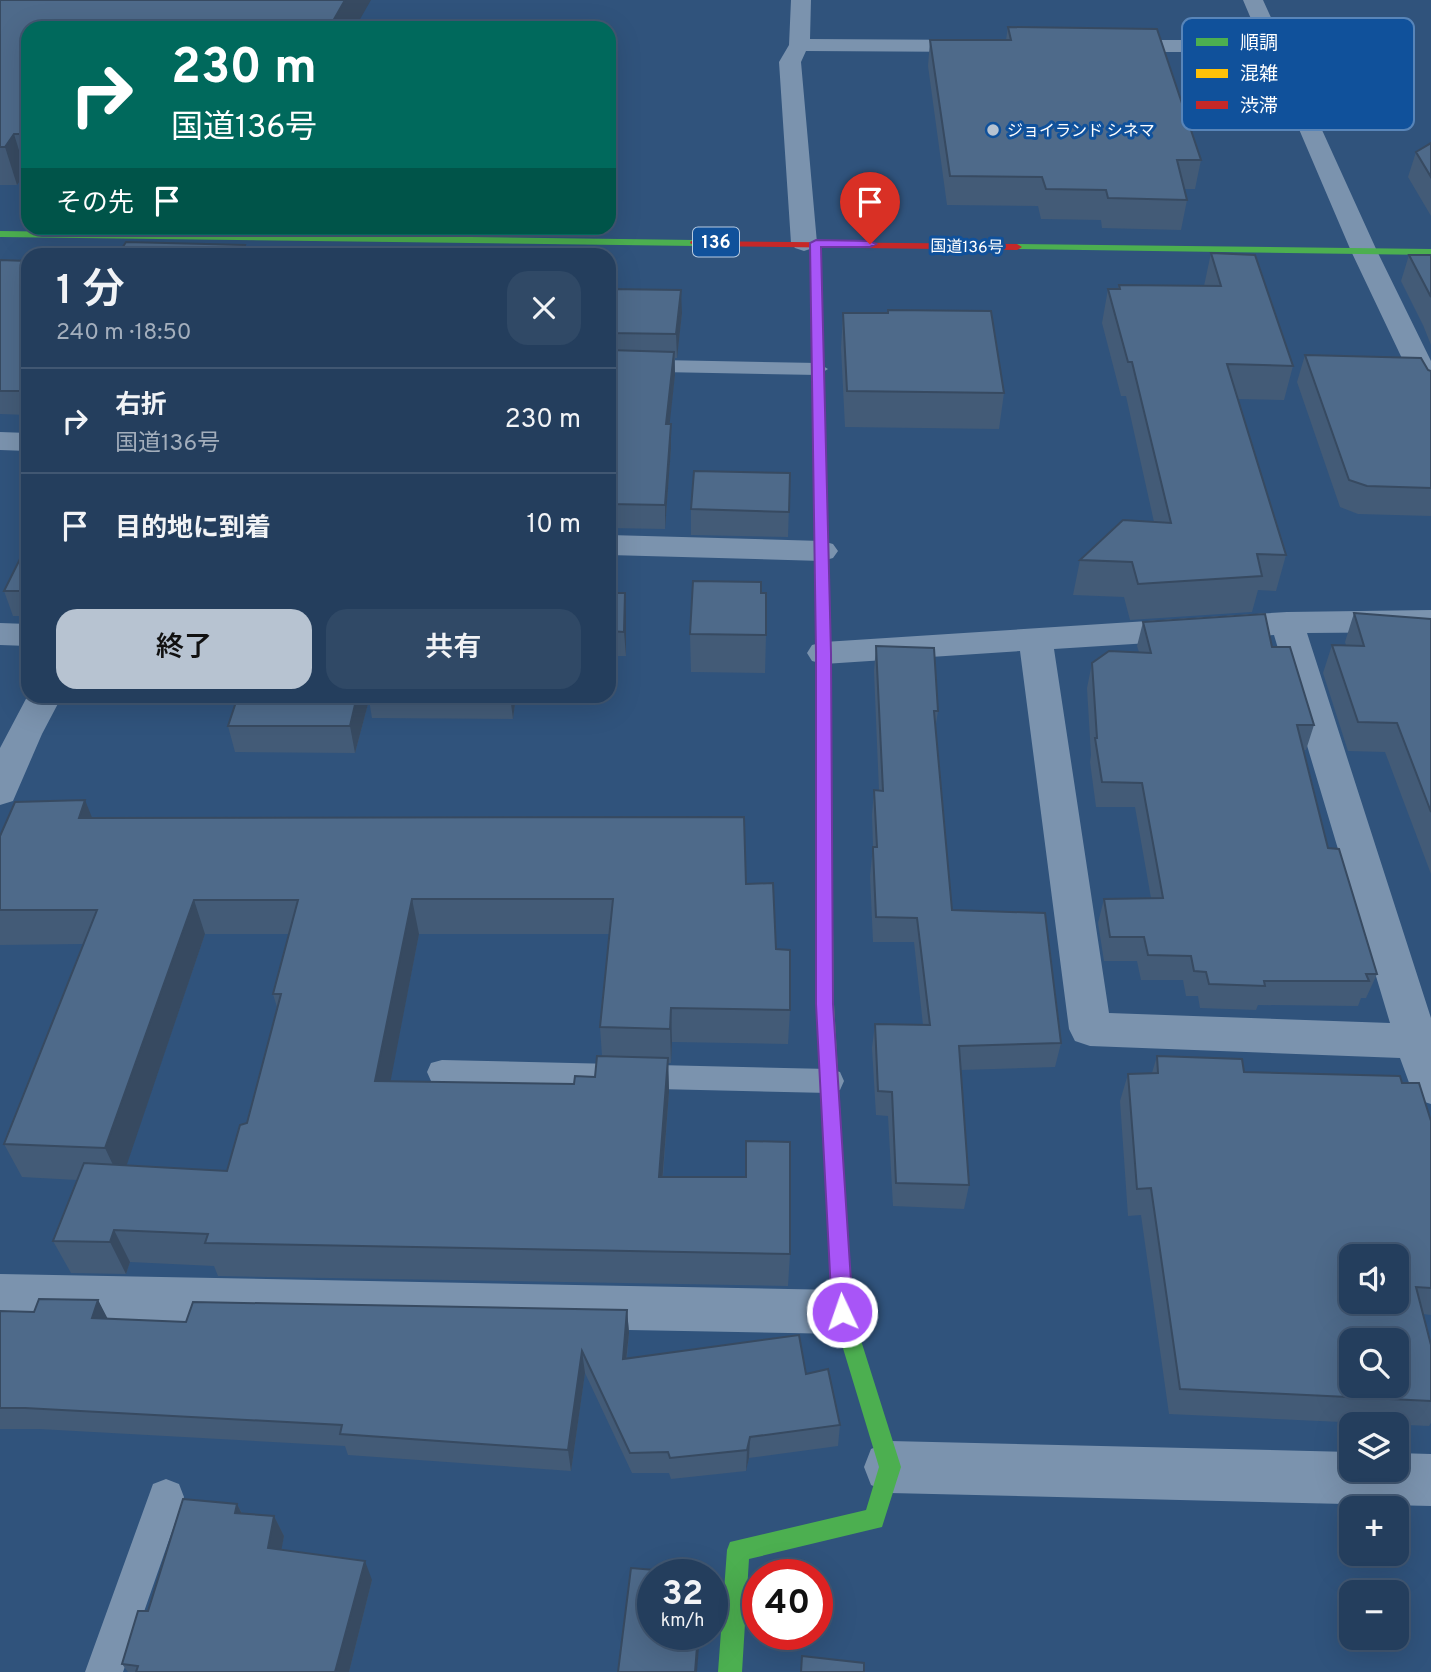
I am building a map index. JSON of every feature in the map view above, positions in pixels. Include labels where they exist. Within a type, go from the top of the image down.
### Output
[{"type":"main road","name":"国道136号","points":[[0,234],[21,234]]},
{"type":"main road","name":"国道136号","points":[[54,235],[1369,259],[1431,268]]},
{"type":"main road","points":[[0,248],[21,248]]},
{"type":"main road","name":"国道136号","points":[[616,257],[812,249]]},
{"type":"main road","points":[[730,1672],[738,1550],[874,1519],[890,1467],[842,1312],[825,1004],[824,653],[818,369],[812,249]]},
{"type":"main road","name":"国道136号","points":[[1369,259],[1431,252]]},
{"type":"street","points":[[801,0],[799,46],[790,62],[812,249]]},
{"type":"street","points":[[1254,0],[1262,18]]},
{"type":"street","points":[[799,46],[1009,46]]},
{"type":"street","points":[[1092,46],[1182,46]]},
{"type":"street","points":[[1311,130],[1369,259],[1428,380]]},
{"type":"street","points":[[0,441],[21,442]]},
{"type":"street","points":[[616,545],[822,551]]},
{"type":"street","points":[[824,653],[1287,623],[1431,621]]},
{"type":"street","points":[[1287,623],[1431,1086]]},
{"type":"street","points":[[0,634],[21,635]]},
{"type":"street","points":[[1035,639],[1090,1029],[1417,1041]]},
{"type":"street","points":[[0,792],[24,734],[42,703]]},
{"type":"street","points":[[0,1296],[842,1312]]},
{"type":"street","points":[[890,1467],[1431,1480]]},
{"type":"lane","points":[[616,365],[818,369]]},
{"type":"lane","points":[[442,1072],[829,1081]]},
{"type":"lane","points":[[104,1672],[166,1497]]},
{"type":"building","points":[[0,0],[345,0],[333,21],[21,21],[21,134],[14,134],[5,147],[0,147]]},
{"type":"building","points":[[1008,27],[1157,29],[1182,103],[1182,130],[1191,130],[1201,160],[1177,160],[1187,200],[1108,198],[1106,190],[1046,189],[1042,177],[950,176],[930,40],[1011,40]]},
{"type":"building","points":[[1431,143],[1431,177],[1416,152]]},
{"type":"building","points":[[126,242],[245,245],[244,248],[122,248]]},
{"type":"building","points":[[1211,253],[1255,255],[1293,366],[1227,364],[1286,555],[1257,554],[1262,576],[1138,584],[1132,562],[1080,560],[1123,520],[1171,523],[1132,362],[1128,362],[1108,289],[1120,289],[1119,285],[1221,286]]},
{"type":"building","points":[[1409,255],[1431,255],[1431,297]]},
{"type":"building","points":[[0,260],[21,261],[21,391],[0,391]]},
{"type":"building","points":[[616,289],[681,290],[676,334],[616,333]]},
{"type":"building","points":[[888,310],[991,311],[1004,393],[847,391],[843,313],[888,313]]},
{"type":"building","points":[[616,350],[674,352],[666,424],[671,424],[665,505],[616,504]]},
{"type":"building","points":[[1305,355],[1421,358],[1431,371],[1431,488],[1367,486],[1349,480]]},
{"type":"building","points":[[694,471],[790,473],[789,512],[691,509]]},
{"type":"building","points":[[21,557],[21,591],[4,591]]},
{"type":"building","points":[[693,581],[761,582],[761,593],[766,593],[766,635],[690,634]]},
{"type":"building","points":[[616,593],[625,593],[624,632],[616,631]]},
{"type":"building","points":[[1354,613],[1431,619],[1431,812],[1397,723],[1358,722],[1332,645],[1364,646]]},
{"type":"building","points":[[1265,614],[1272,647],[1290,647],[1314,725],[1297,725],[1328,848],[1339,849],[1377,974],[1366,974],[1369,981],[1264,981],[1265,986],[1209,984],[1206,972],[1194,971],[1191,956],[1148,955],[1144,937],[1110,937],[1104,899],[1163,898],[1142,783],[1102,782],[1095,738],[1092,663],[1109,651],[1151,653],[1143,622]]},
{"type":"building","points":[[876,646],[934,648],[938,711],[934,711],[952,910],[1045,913],[1061,1043],[959,1046],[969,1185],[896,1183],[892,1092],[878,1091],[875,1024],[930,1025],[917,918],[876,917],[873,847],[877,847],[874,790],[883,791]]},
{"type":"building","points":[[236,703],[355,703],[350,726],[228,726]]},
{"type":"building","points":[[85,800],[79,818],[744,817],[746,884],[773,883],[776,949],[790,950],[790,1010],[671,1008],[670,1029],[600,1027],[613,899],[412,899],[375,1081],[574,1084],[575,1076],[595,1077],[597,1056],[668,1058],[659,1177],[746,1177],[746,1141],[790,1142],[790,1254],[205,1243],[208,1234],[114,1230],[110,1242],[53,1241],[84,1163],[227,1171],[240,1125],[247,1123],[281,994],[273,994],[298,900],[194,900],[105,1148],[4,1144],[97,910],[0,910],[0,836],[15,802]]},
{"type":"building","points":[[1157,1056],[1242,1059],[1244,1072],[1400,1076],[1402,1083],[1419,1083],[1431,1121],[1431,1288],[1416,1287],[1431,1345],[1431,1401],[1368,1398],[1409,1398],[1409,1328],[1339,1328],[1339,1397],[1180,1389],[1151,1188],[1137,1189],[1128,1074],[1158,1073]]},
{"type":"building","points":[[39,1299],[98,1300],[92,1318],[186,1322],[193,1302],[627,1310],[623,1359],[799,1335],[806,1374],[828,1369],[840,1425],[750,1437],[747,1450],[670,1458],[668,1452],[630,1453],[582,1351],[568,1450],[340,1434],[342,1425],[0,1408],[0,1311],[34,1312]]},
{"type":"building","points":[[183,1499],[237,1504],[235,1513],[274,1516],[268,1548],[365,1561],[335,1672],[136,1672],[138,1666],[122,1664],[138,1611],[148,1611]]},
{"type":"building","points":[[631,1568],[637,1568],[637,1650],[697,1650],[695,1672],[618,1672]]},
{"type":"building","points":[[802,1656],[864,1663],[864,1672],[801,1672]]},
{"type":"traffic: fast","points":[[0,234],[21,234]]},
{"type":"traffic: fast","points":[[77,235],[695,243]]},
{"type":"traffic: fast","points":[[815,243],[821,503]]},
{"type":"traffic: fast","points":[[1017,247],[1431,252]]},
{"type":"traffic: fast","points":[[730,1672],[738,1550],[874,1519],[890,1467],[842,1312],[825,1004],[825,926]]},
{"type":"traffic: slow","points":[[821,503],[825,926]]},
{"type":"traffic: jam","points":[[695,243],[1017,247]]},
{"type":"place","name":"ジョイランド シネマ","points":[[993,130]]},
{"type":"route","points":[[842,1312],[825,1004],[824,653],[816,243],[870,244]]}]
